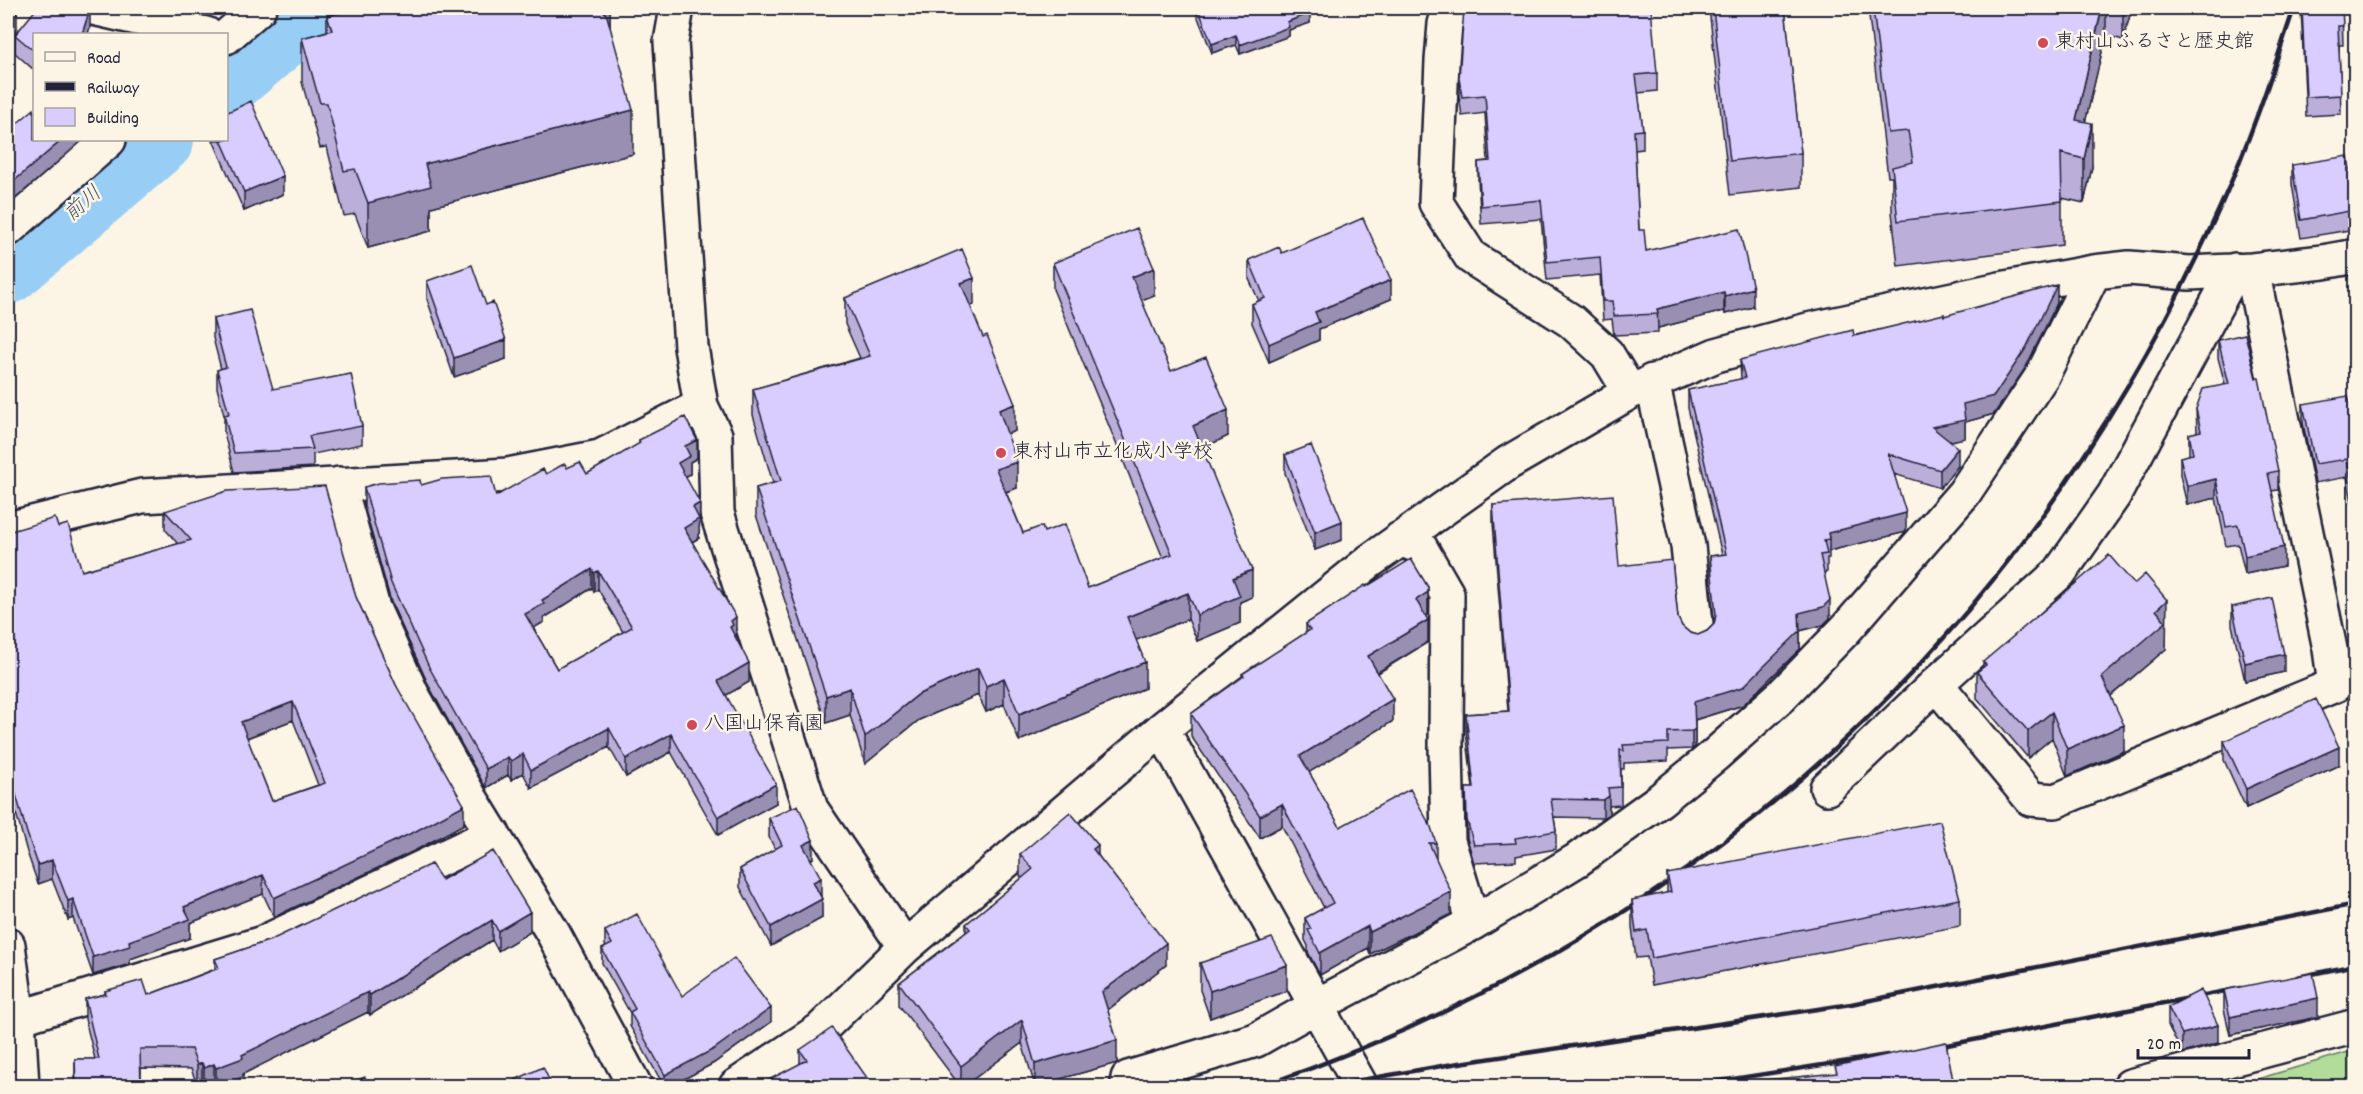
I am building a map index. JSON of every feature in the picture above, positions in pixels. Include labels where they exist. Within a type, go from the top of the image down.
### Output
[{"type":"street","points":[[93,8],[202,33]]},
{"type":"street","points":[[228,35],[259,8]]},
{"type":"street","points":[[677,8],[671,42],[691,347],[701,406],[715,435],[717,513],[811,809],[905,947]]},
{"type":"street","points":[[1450,8],[1445,24],[1442,62],[1436,203],[1471,257],[1571,321],[1641,387],[1688,546],[1697,634]]},
{"type":"street","points":[[8,229],[108,141]]},
{"type":"street","points":[[736,1086],[820,1030],[905,947],[1162,729],[1370,561],[1508,463],[1641,387],[1716,355],[1808,330],[2000,289],[2129,268],[2189,273],[2323,262],[2355,256]]},
{"type":"street","points":[[1936,684],[2031,798],[2055,801],[2335,686],[2343,646],[2243,270]]},
{"type":"street","points":[[1827,788],[1936,684],[2060,572],[2114,495],[2243,270]]},
{"type":"street","points":[[1128,1078],[1256,1040],[1473,922],[1577,860],[1660,800],[1715,755],[1782,695],[1846,629],[1964,493],[2042,376],[2094,272]]},
{"type":"street","points":[[8,529],[142,496],[508,475],[600,457],[701,406]]},
{"type":"street","points":[[339,484],[373,608],[412,694],[471,800],[553,933],[635,1086]]},
{"type":"street","points":[[1400,539],[1420,547],[1447,594],[1448,841],[1473,922]]},
{"type":"street","points":[[1162,729],[1361,1086]]},
{"type":"street","points":[[18,1018],[262,943],[493,834]]},
{"type":"street","points":[[8,945],[18,1018],[22,1086]]},
{"type":"street","points":[[2130,1086],[2355,1026]]},
{"type":"green space","points":[[2355,1050],[2355,1086],[2234,1086]]},
{"type":"building","points":[[8,8],[17,11],[8,25]]},
{"type":"building","points":[[37,8],[90,9],[82,33],[33,33],[33,50],[15,35]]},
{"type":"building","points":[[360,8],[602,8],[607,16],[633,110],[425,164],[431,186],[368,203],[355,169],[344,171],[327,103],[320,103],[302,38],[332,30],[327,16]]},
{"type":"building","points":[[1198,8],[1308,8],[1310,13],[1287,22],[1289,27],[1240,45],[1236,35],[1212,44]]},
{"type":"building","points":[[1464,8],[1651,8],[1657,73],[1636,75],[1643,130],[1634,131],[1639,230],[1644,230],[1646,251],[1739,229],[1753,288],[1725,296],[1724,292],[1657,309],[1658,314],[1614,316],[1612,301],[1603,301],[1600,257],[1547,262],[1541,200],[1481,206],[1478,162],[1490,161],[1485,95],[1462,97],[1459,78]]},
{"type":"building","points":[[1713,8],[1785,8],[1801,153],[1730,161]]},
{"type":"building","name":"東村山ふるさと歴史館","points":[[1873,8],[2102,8],[2076,120],[2092,123],[2084,159],[2061,153],[2062,201],[1898,221],[1892,167],[1913,162],[1908,131],[1888,133]]},
{"type":"building","points":[[2302,8],[2342,8],[2343,26],[2338,26],[2341,95],[2306,97]]},
{"type":"building","points":[[251,101],[283,176],[244,192],[221,141],[228,141],[228,112]]},
{"type":"building","points":[[33,110],[33,141],[61,141],[8,186],[8,131]]},
{"type":"building","points":[[2348,156],[2355,210],[2301,220],[2292,165]]},
{"type":"building","points":[[1363,218],[1391,280],[1315,312],[1319,322],[1269,344],[1252,304],[1265,298],[1249,260],[1279,247],[1282,253]]},
{"type":"building","points":[[1137,228],[1154,268],[1132,277],[1171,371],[1206,357],[1228,410],[1193,426],[1252,570],[1233,578],[1240,596],[1197,615],[1188,593],[1127,617],[1145,662],[1019,714],[1004,678],[986,686],[978,668],[919,694],[865,737],[850,688],[826,696],[756,488],[781,481],[753,389],[870,356],[845,298],[962,249],[974,278],[961,283],[983,337],[987,335],[1015,404],[999,410],[1017,462],[996,469],[1023,533],[1042,526],[1044,532],[1065,524],[1088,588],[1172,554],[1053,263]]},
{"type":"building","points":[[472,265],[486,305],[493,302],[506,340],[454,358],[427,281]]},
{"type":"building","points":[[2057,285],[2026,348],[1994,396],[1963,404],[1965,420],[1932,427],[1958,448],[1940,470],[1888,454],[1906,513],[1828,533],[1829,539],[1824,540],[1827,554],[1820,555],[1830,600],[1823,607],[1799,613],[1800,631],[1743,687],[1694,702],[1695,729],[1668,732],[1668,743],[1623,745],[1624,751],[1620,750],[1621,787],[1608,788],[1609,796],[1603,800],[1551,799],[1556,831],[1515,838],[1516,843],[1474,845],[1467,820],[1466,788],[1474,788],[1466,714],[1509,711],[1493,505],[1613,495],[1619,566],[1672,560],[1678,618],[1682,626],[1690,633],[1698,635],[1707,631],[1714,624],[1716,615],[1710,556],[1726,554],[1688,390],[1745,378],[1740,360],[1853,330],[1854,336],[1944,314],[1944,316]]},
{"type":"building","points":[[250,310],[273,389],[351,374],[362,426],[309,436],[313,449],[234,453],[224,415],[229,414],[217,370],[226,367],[213,319]]},
{"type":"building","points":[[2245,334],[2256,378],[2259,378],[2278,471],[2268,473],[2284,547],[2245,556],[2238,525],[2226,527],[2216,479],[2187,486],[2180,457],[2193,454],[2189,434],[2201,431],[2196,409],[2203,389],[2229,384],[2218,340]]},
{"type":"building","points":[[2348,396],[2350,404],[2355,403],[2355,499],[2347,459],[2315,464],[2303,404]]},
{"type":"building","points":[[685,417],[697,440],[685,446],[690,456],[678,463],[700,503],[693,507],[699,519],[684,528],[736,617],[731,621],[733,625],[730,627],[749,663],[718,681],[776,784],[718,817],[671,734],[626,759],[609,728],[531,770],[523,754],[511,761],[508,757],[486,769],[429,667],[391,583],[364,487],[379,483],[420,480],[421,485],[442,479],[491,476],[496,496],[543,469],[546,474],[562,465],[565,464],[567,468],[580,462],[587,474],[640,443],[639,440]],"holes":[[[592,569],[594,573],[598,571],[632,627],[557,669],[525,614],[544,604],[542,600]]]},
{"type":"building","points":[[1311,445],[1342,521],[1315,532],[1285,455]]},
{"type":"building","points":[[325,486],[356,597],[396,685],[464,805],[416,831],[274,898],[263,875],[184,907],[190,919],[129,941],[130,946],[93,957],[73,899],[68,901],[52,860],[38,865],[8,767],[8,532],[55,518],[58,527],[68,524],[82,571],[191,540],[165,511],[227,491]],"holes":[[[293,702],[325,783],[272,801],[241,722]]]},
{"type":"building","points":[[2109,555],[2134,584],[2145,574],[2167,600],[2156,610],[2166,622],[2102,677],[2124,725],[2067,749],[2052,712],[2028,731],[1977,672],[1986,665],[1983,662]]},
{"type":"building","points":[[1411,559],[1428,587],[1428,592],[1416,600],[1428,620],[1368,656],[1393,699],[1300,756],[1340,827],[1410,789],[1431,827],[1436,843],[1429,843],[1451,892],[1370,932],[1368,926],[1320,953],[1308,930],[1311,929],[1305,918],[1333,903],[1282,804],[1260,816],[1191,714],[1244,676],[1242,674],[1310,630],[1306,624],[1365,585],[1366,587]]},
{"type":"building","points":[[2272,598],[2284,654],[2245,663],[2232,607]]},
{"type":"building","points":[[2316,699],[2339,747],[2246,789],[2224,741]]},
{"type":"building","points":[[798,805],[813,840],[803,845],[821,878],[813,882],[822,899],[771,927],[740,869],[782,845],[769,818]]},
{"type":"building","points":[[1070,812],[1098,845],[1093,849],[1166,943],[1102,992],[1117,1040],[1035,1064],[1022,1020],[961,1066],[899,983],[970,929],[966,924],[1033,869],[1020,854]]},
{"type":"building","points":[[1940,821],[1960,899],[1652,958],[1647,930],[1636,932],[1632,900],[1671,892],[1667,874]]},
{"type":"building","points":[[493,851],[530,912],[498,931],[492,920],[370,995],[368,992],[242,1055],[243,1058],[216,1068],[214,1064],[204,1068],[202,1063],[197,1065],[191,1049],[140,1049],[141,1086],[76,1086],[75,1059],[99,1059],[85,999],[143,980],[148,995],[219,968],[215,959],[271,940],[431,864],[442,880]]},
{"type":"building","points":[[637,914],[682,996],[734,958],[771,1008],[714,1049],[665,1075],[630,1012],[635,1009],[602,949],[612,944],[605,931]]},
{"type":"building","points":[[1272,938],[1287,965],[1210,991],[1200,963]]},
{"type":"building","points":[[2313,973],[2318,998],[2230,1017],[2224,990]]},
{"type":"building","points":[[2201,990],[2218,1025],[2182,1034],[2168,1007]]},
{"type":"building","points":[[832,1028],[870,1082],[864,1086],[757,1086],[807,1060],[800,1050]]},
{"type":"building","points":[[1946,1042],[1954,1086],[1768,1086],[1767,1080],[1837,1073],[1835,1066]]},
{"type":"building","points":[[543,1067],[552,1086],[502,1086]]},
{"type":"building","points":[[365,1077],[369,1086],[342,1086]]},
{"type":"waterway","name":"前川","points":[[228,82],[315,8]]},
{"type":"waterway","name":"前川","points":[[8,271],[160,141]]},
{"type":"railway","points":[[1262,1086],[1422,1022],[1571,944],[1709,853],[1836,748],[1950,630],[2053,501],[2143,359],[2232,181],[2294,8]]},
{"type":"railway","points":[[1327,1086],[1453,1064],[1851,1004],[2356,904]]},
{"type":"railway","points":[[2297,977],[2356,965]]},
{"type":"railway","points":[[1932,1048],[2241,988]]},
{"type":"railway","points":[[1688,1086],[1887,1055]]},
{"type":"place","name":"東村山ふるさと歴史館","points":[[2043,43]]},
{"type":"place","name":"東村山市立化成小学校","points":[[1001,453]]},
{"type":"place","name":"八国山保育園","points":[[692,725]]}]
